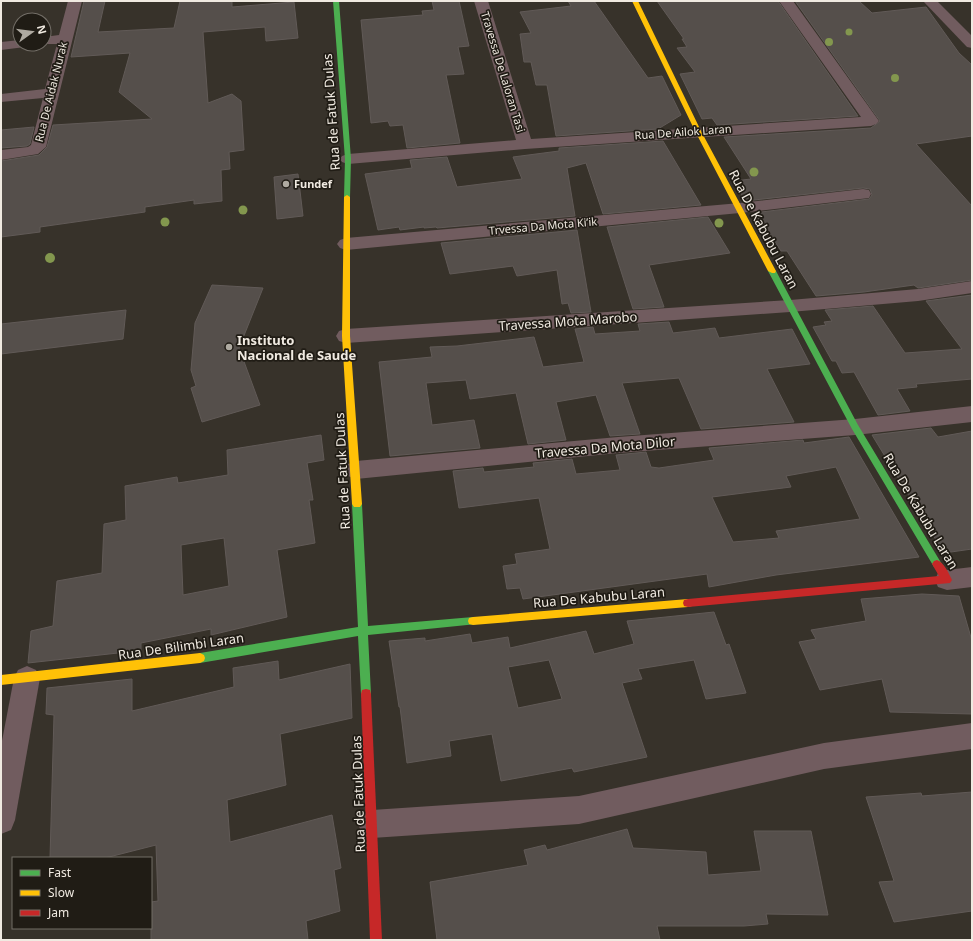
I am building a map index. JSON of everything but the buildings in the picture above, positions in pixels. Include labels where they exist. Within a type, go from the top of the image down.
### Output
[{"type":"street","name":"Rua De Aidak Nurak","points":[[1,155],[32,151],[38,146],[64,39],[75,1]]},
{"type":"street","name":"Rua de Fatuk Dulas","points":[[336,1],[348,159],[346,336],[356,470],[376,940]]},
{"type":"street","name":"Travessa De Laloran Tasi","points":[[481,1],[525,144]]},
{"type":"street","name":"Rua De Kabubu Laran","points":[[363,631],[947,580],[855,427],[698,131],[635,1]]},
{"type":"street","name":"Rua De Ailok Laran","points":[[348,159],[698,131],[871,121],[786,1]]},
{"type":"street","points":[[930,1],[972,44]]},
{"type":"street","points":[[52,40],[64,39]]},
{"type":"street","points":[[1,46],[12,45]]},
{"type":"street","points":[[1,98],[51,93]]},
{"type":"street","name":"Trvessa Da Mota Ki’ik","points":[[346,244],[740,208],[862,194]]},
{"type":"street","name":"Travessa Mota Marobo","points":[[346,336],[790,306],[918,295],[972,287]]},
{"type":"street","name":"Travessa Da Mota Dilor","points":[[356,470],[626,445],[855,427],[972,414]]},
{"type":"street","points":[[947,580],[972,577]]},
{"type":"street","name":"Rua De Bilimbi Laran","points":[[14,679],[199,658],[363,631]]},
{"type":"street","points":[[1,820],[14,679]]},
{"type":"street","points":[[372,824],[579,810],[824,756],[972,736]]},
{"type":"traffic: fast","points":[[336,1],[348,159],[347,197]]},
{"type":"traffic: fast","points":[[772,271],[855,427],[937,564]]},
{"type":"traffic: fast","points":[[357,504],[366,694]]},
{"type":"traffic: fast","points":[[200,658],[363,631],[473,621]]},
{"type":"traffic: slow","points":[[635,1],[698,131],[772,271]]},
{"type":"traffic: slow","points":[[347,197],[346,336],[357,504]]},
{"type":"traffic: slow","points":[[473,621],[688,603]]},
{"type":"traffic: slow","points":[[1,680],[200,658]]},
{"type":"traffic: jam","points":[[688,603],[947,580],[937,564]]},
{"type":"traffic: jam","points":[[366,694],[376,940]]},
{"type":"place","name":"Fundef","points":[[286,184]]},
{"type":"place","name":"Instituto Nacional de Saude","points":[[229,347]]}]
